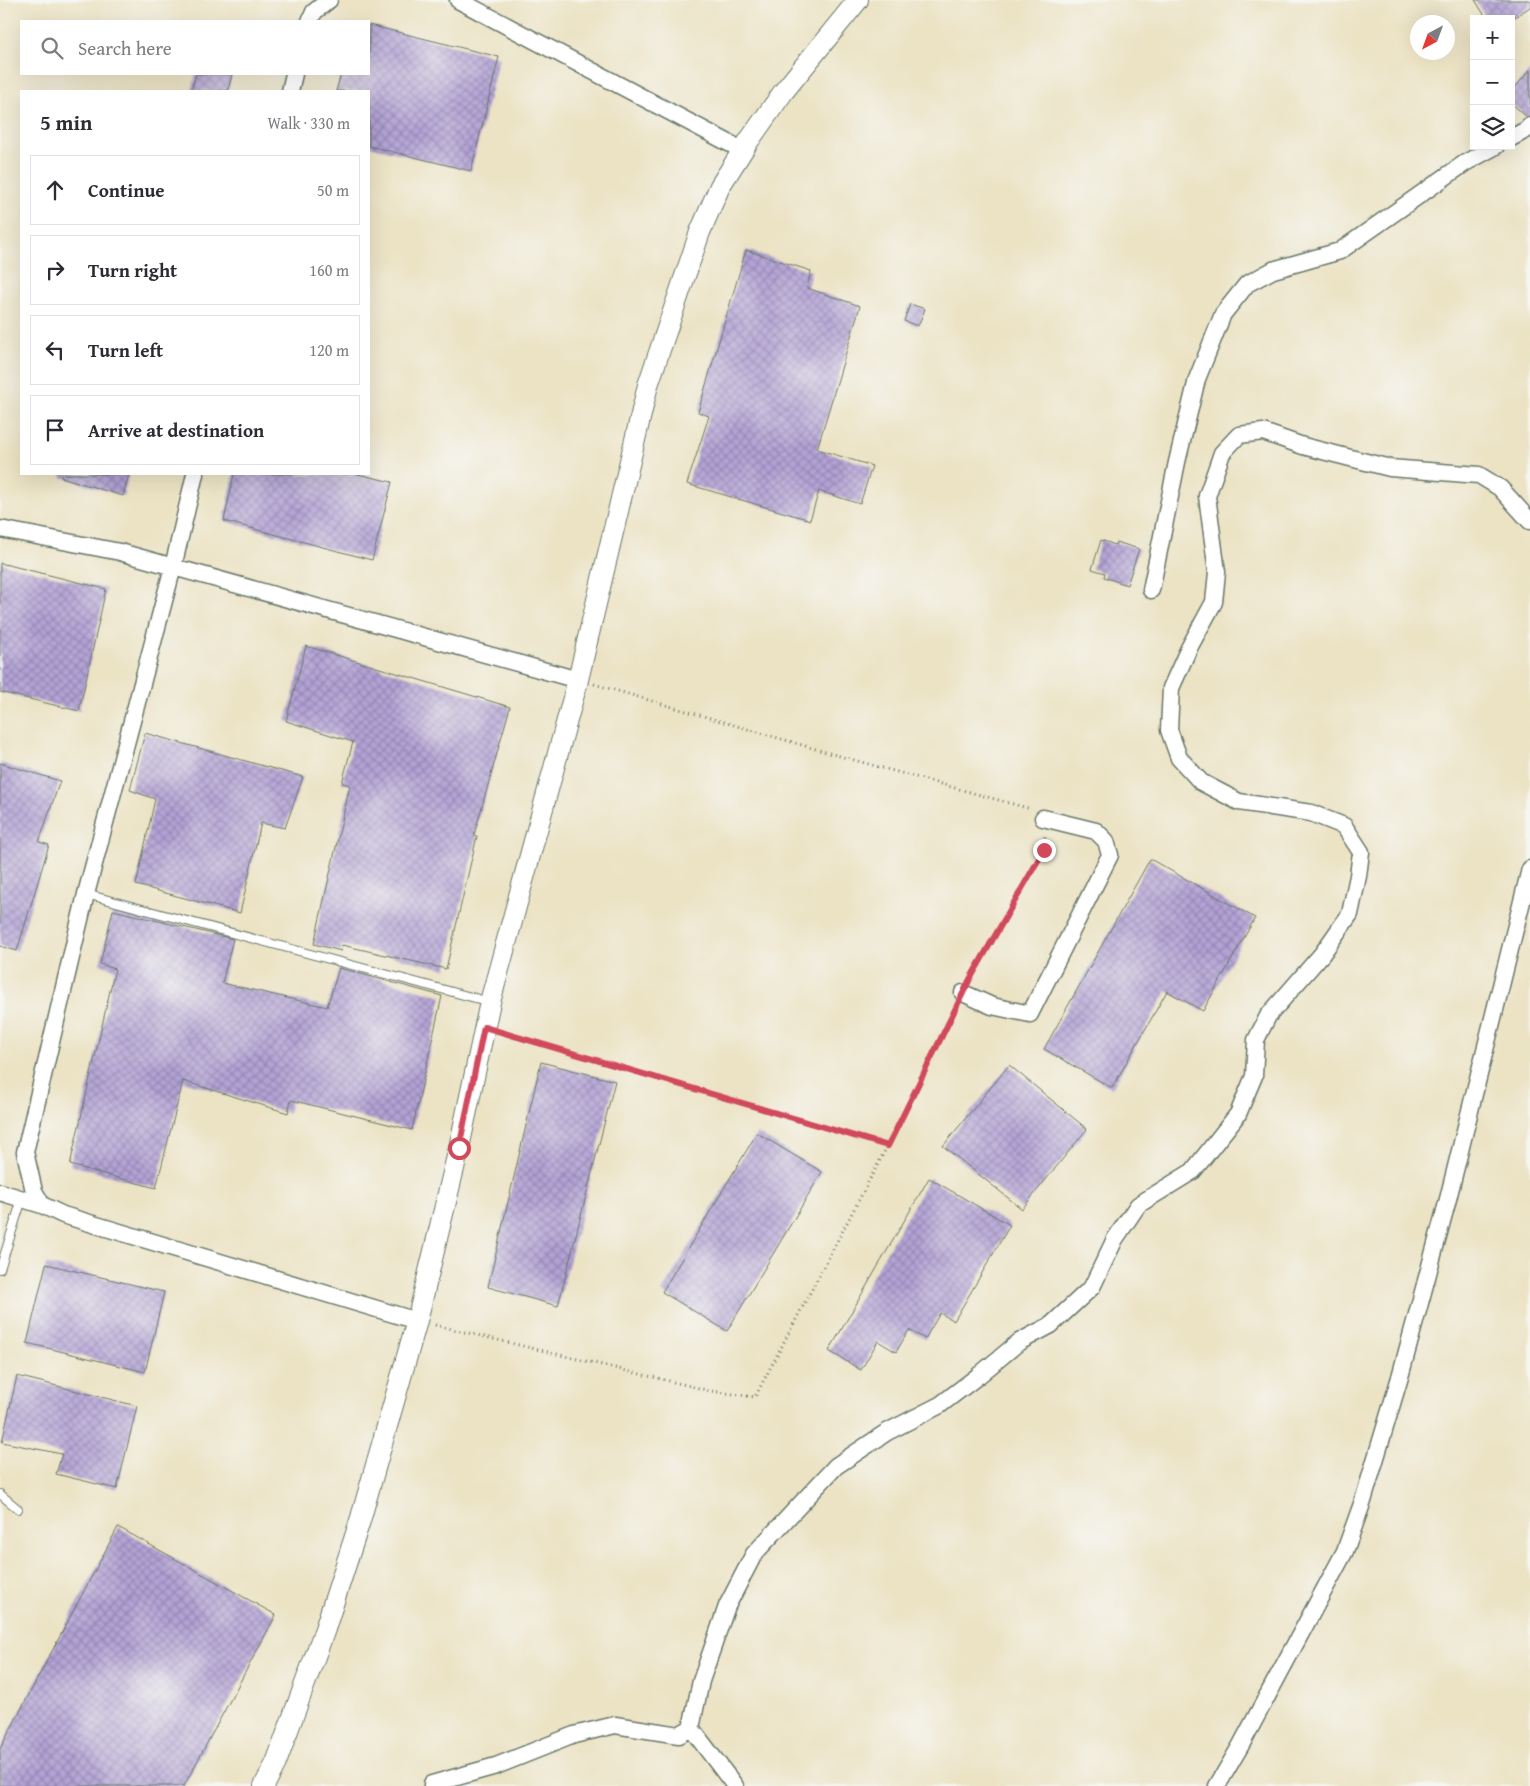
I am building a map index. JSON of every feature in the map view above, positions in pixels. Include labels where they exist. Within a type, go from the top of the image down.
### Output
[{"type":"street","points":[[310,20],[314,12],[329,0]]},
{"type":"street","points":[[458,0],[742,150]]},
{"type":"street","points":[[264,1786],[276,1763],[325,1629],[360,1522],[417,1321],[459,1148],[490,1002],[578,680],[648,385],[700,232],[720,186],[742,150],[784,91],[858,0]]},
{"type":"street","points":[[290,90],[294,75]]},
{"type":"street","points":[[1515,136],[1530,126]]},
{"type":"street","points":[[1151,590],[1177,462],[1198,379],[1223,314],[1246,284],[1273,270],[1340,251],[1465,163],[1489,150]]},
{"type":"street","points":[[432,1786],[432,1784],[496,1766],[574,1736],[615,1726],[679,1735],[691,1728],[701,1681],[727,1606],[754,1554],[836,1466],[887,1432],[940,1405],[1019,1342],[1051,1325],[1092,1287],[1115,1239],[1138,1205],[1193,1171],[1238,1114],[1254,1076],[1256,1040],[1268,1016],[1322,954],[1350,914],[1358,876],[1360,852],[1344,826],[1311,812],[1240,802],[1201,782],[1179,758],[1169,730],[1171,688],[1189,648],[1214,602],[1217,572],[1208,496],[1222,453],[1239,435],[1262,432],[1303,446],[1390,468],[1479,475],[1500,488],[1530,521]]},
{"type":"street","points":[[42,1204],[34,1191],[25,1152],[86,894],[173,567],[195,475]]},
{"type":"street","points":[[0,529],[120,552],[578,680]]},
{"type":"street","points":[[964,993],[992,1006],[1030,1014],[1110,855],[1106,841],[1096,831],[1043,818]]},
{"type":"street","points":[[1217,1786],[1345,1551],[1363,1501],[1400,1377],[1447,1204],[1530,869]]},
{"type":"street","points":[[0,1192],[42,1204],[63,1215],[417,1321]]},
{"type":"street","points":[[691,1728],[735,1786]]},
{"type":"lane","points":[[86,894],[490,1002]]},
{"type":"lane","points":[[0,1269],[22,1199]]},
{"type":"lane","points":[[0,1494],[18,1509]]},
{"type":"path","points":[[417,1321],[712,1391],[755,1397],[888,1146],[964,993],[1044,850],[1046,832],[1043,818],[1030,809],[578,680]]},
{"type":"path","points":[[484,1027],[888,1146]]},
{"type":"building","points":[[1475,0],[1530,0],[1530,7],[1515,17],[1515,15],[1484,15]]},
{"type":"building","points":[[370,25],[499,57],[471,171],[370,146],[370,90],[336,90],[341,75],[370,75]]},
{"type":"building","points":[[1530,70],[1530,116],[1527,117],[1515,106],[1515,87]]},
{"type":"building","points":[[196,75],[232,75],[228,90],[191,90]]},
{"type":"building","points":[[746,250],[811,271],[807,288],[860,306],[817,449],[872,466],[860,504],[819,491],[810,520],[687,484],[709,416],[698,412]]},
{"type":"building","points":[[910,304],[925,309],[918,326],[904,321]]},
{"type":"building","points":[[62,475],[129,475],[123,496],[61,477]]},
{"type":"building","points":[[234,475],[362,475],[392,482],[372,560],[224,521]]},
{"type":"building","points":[[1101,540],[1115,545],[1116,542],[1139,549],[1127,585],[1104,577],[1105,573],[1092,569]]},
{"type":"building","points":[[0,563],[106,589],[79,711],[0,692]]},
{"type":"building","points":[[306,646],[510,707],[474,835],[477,836],[446,969],[342,945],[341,951],[314,944],[350,785],[342,783],[353,742],[286,721]]},
{"type":"building","points":[[145,733],[303,777],[285,828],[261,823],[240,913],[136,885],[155,799],[130,790]]},
{"type":"building","points":[[0,763],[60,781],[39,842],[49,845],[17,951],[0,946]]},
{"type":"building","points":[[1150,859],[1255,918],[1203,1011],[1167,991],[1112,1088],[1044,1049]]},
{"type":"building","points":[[113,910],[233,939],[222,983],[327,1007],[339,968],[442,996],[412,1130],[291,1100],[288,1113],[183,1081],[156,1188],[70,1165],[115,969],[100,964]]},
{"type":"building","points":[[541,1062],[615,1081],[558,1306],[488,1287]]},
{"type":"building","points":[[1009,1065],[1087,1129],[1022,1209],[943,1146]]},
{"type":"building","points":[[757,1133],[822,1172],[727,1331],[662,1292]]},
{"type":"building","points":[[929,1178],[1010,1225],[954,1321],[940,1313],[925,1339],[909,1330],[896,1352],[878,1341],[861,1370],[829,1351]]},
{"type":"building","points":[[46,1264],[164,1292],[145,1372],[27,1343]]},
{"type":"building","points":[[17,1376],[137,1406],[117,1489],[56,1474],[62,1454],[2,1442]]},
{"type":"building","points":[[118,1527],[276,1615],[184,1786],[0,1786],[0,1749]]},
{"type":"route","points":[[459,1148],[484,1027],[888,1146],[969,981],[1044,850]]}]
